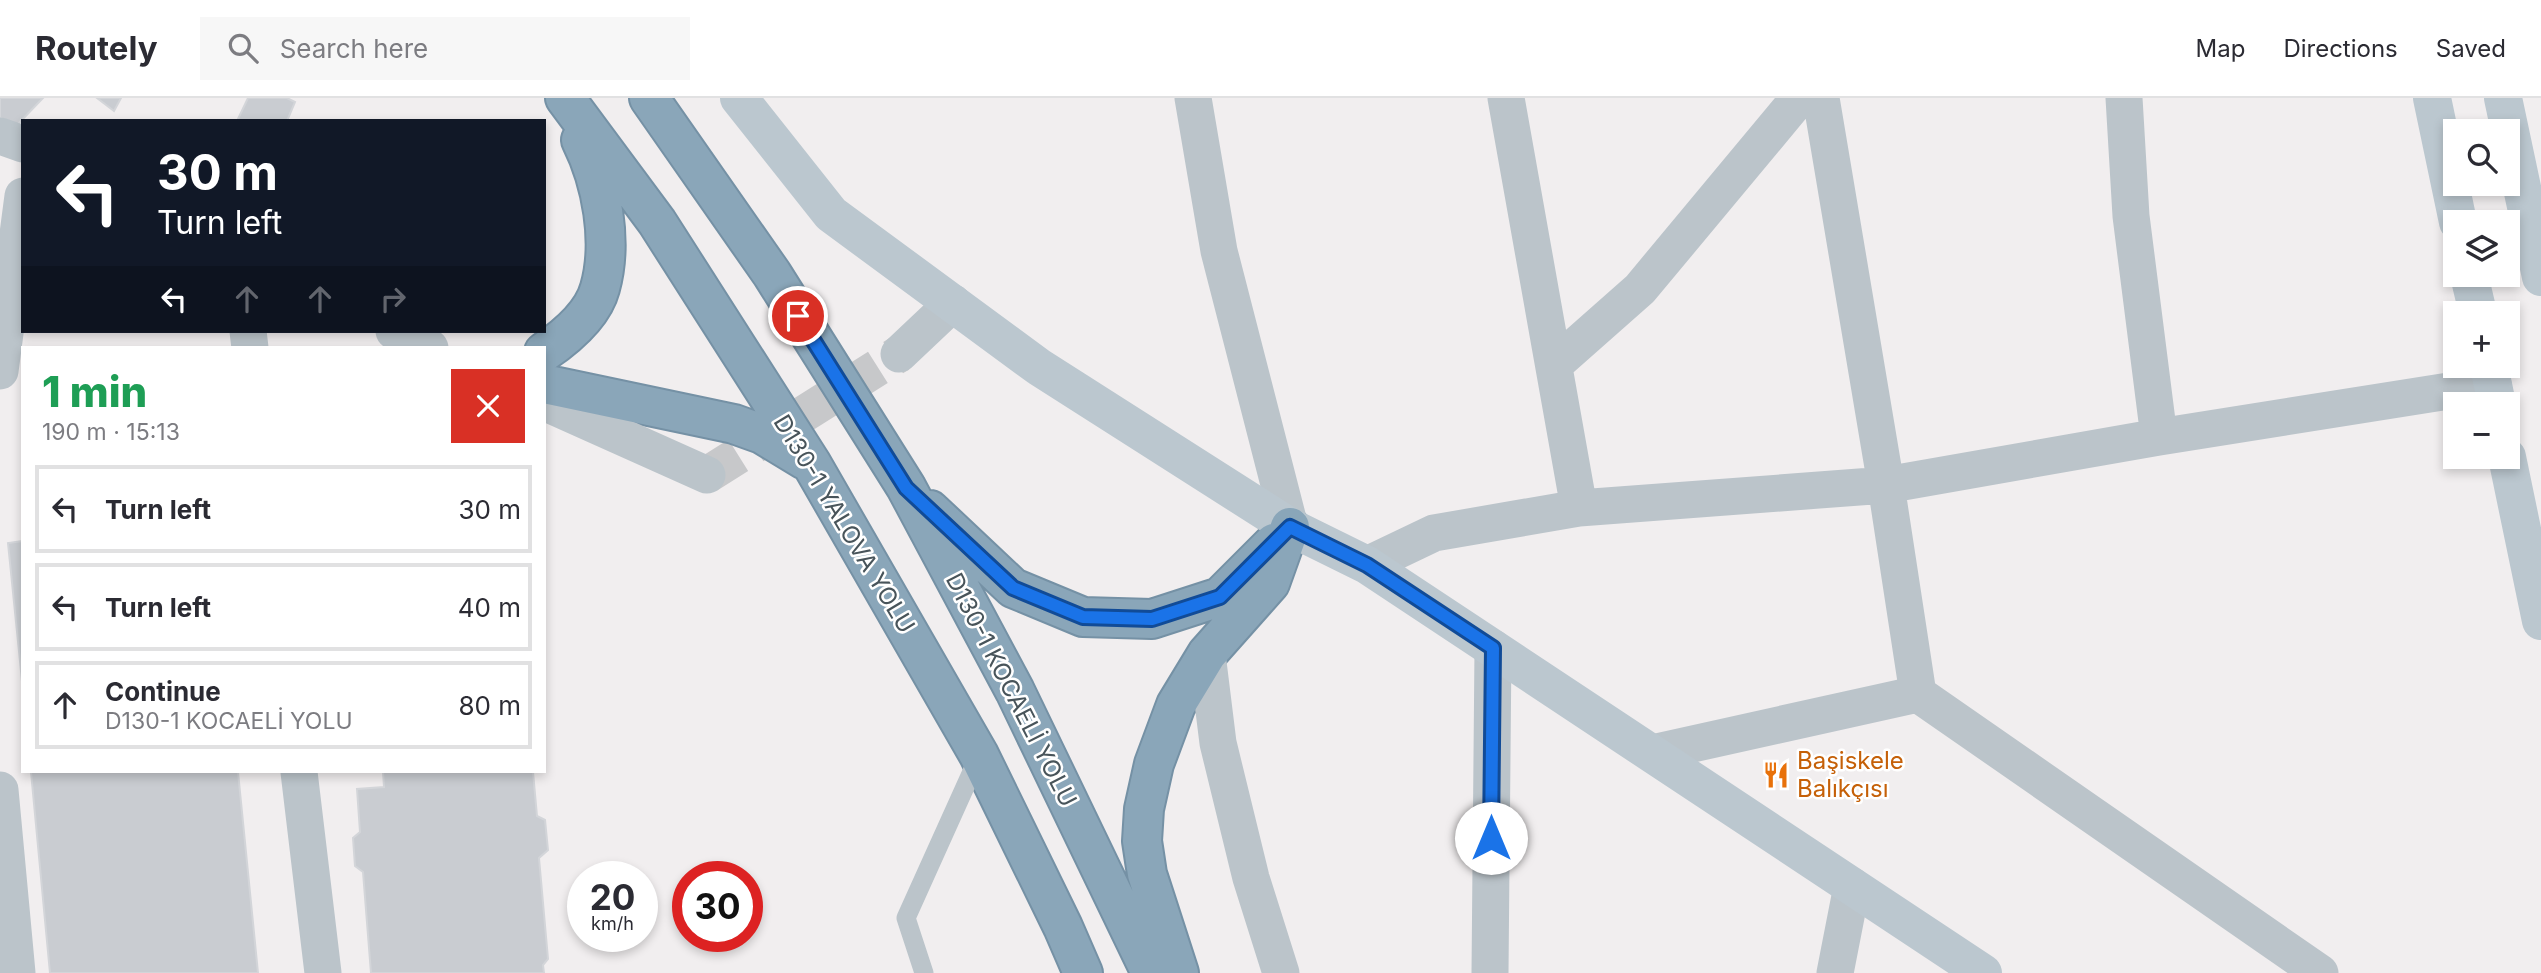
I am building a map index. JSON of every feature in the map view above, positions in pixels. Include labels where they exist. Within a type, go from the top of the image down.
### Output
[{"type":"highway","points":[[546,350],[580,323],[600,290],[604,254],[603,208],[593,164],[559,98]]},
{"type":"highway","name":"D130-1 YALOVA YOLU","points":[[565,98],[657,222],[811,463],[979,755],[1083,973]]},
{"type":"highway","name":"D130-1 KOCAELİ YOLU","points":[[649,98],[772,274],[906,488],[1015,691],[1151,973]]},
{"type":"highway","points":[[546,384],[734,425],[762,434],[811,463]]},
{"type":"highway","points":[[906,488],[1013,588],[1083,617],[1152,619],[1220,597],[1290,527]]},
{"type":"highway","points":[[1179,973],[1147,874],[1142,841],[1144,808],[1153,764],[1176,705],[1207,654],[1270,583],[1290,527]]},
{"type":"main road","points":[[739,98],[831,214],[1039,367],[1290,527],[1367,565],[1983,973]]},
{"type":"main road","points":[[2432,98],[2455,210]]},
{"type":"main road","points":[[2503,98],[2541,277]]},
{"type":"main road","points":[[2509,469],[2541,621]]},
{"type":"street","points":[[1194,98],[1219,251],[1290,527]]},
{"type":"street","points":[[1506,98],[1580,508]]},
{"type":"street","points":[[1554,365],[1640,289],[1799,98]]},
{"type":"street","points":[[1821,98],[1918,694],[2320,973]]},
{"type":"street","points":[[2124,98],[2131,216],[2159,437]]},
{"type":"street","points":[[0,136],[21,143]]},
{"type":"street","points":[[0,371],[21,211]]},
{"type":"street","points":[[899,354],[953,303]]},
{"type":"street","points":[[398,333],[426,346]]},
{"type":"street","points":[[1367,565],[1434,533],[1580,508],[1886,485],[2159,437],[2493,385]]},
{"type":"street","points":[[546,403],[707,475]]},
{"type":"street","points":[[1490,973],[1493,648]]},
{"type":"street","points":[[1207,654],[1219,743],[1251,878],[1281,973]]},
{"type":"street","points":[[1652,753],[1918,694]]},
{"type":"street","points":[[299,773],[323,973]]},
{"type":"street","points":[[0,790],[17,973]]},
{"type":"street","points":[[1835,973],[1852,886]]},
{"type":"lane","points":[[924,973],[906,918],[979,755]]},
{"type":"building","points":[[0,98],[43,98],[17,125],[0,118]]},
{"type":"building","points":[[97,98],[121,98],[114,111]]},
{"type":"building","points":[[248,98],[287,98],[295,102],[288,119],[238,119]]},
{"type":"building","points":[[21,541],[21,671],[8,543]]},
{"type":"building","points":[[31,773],[238,773],[258,973],[50,973]]},
{"type":"building","points":[[383,773],[533,773],[537,816],[545,820],[548,850],[539,858],[548,959],[543,965],[544,973],[371,973],[363,872],[355,866],[353,838],[360,832],[357,789],[384,787]]},
{"type":"tunnel","points":[[707,475],[899,354]]},
{"type":"place","name":"Başiskele Balıkçısı","points":[[1776,775]]},
{"type":"route","points":[[798,316],[906,488],[1013,588],[1083,617],[1152,619],[1220,597],[1290,527],[1367,565],[1493,648],[1491,838]]}]
